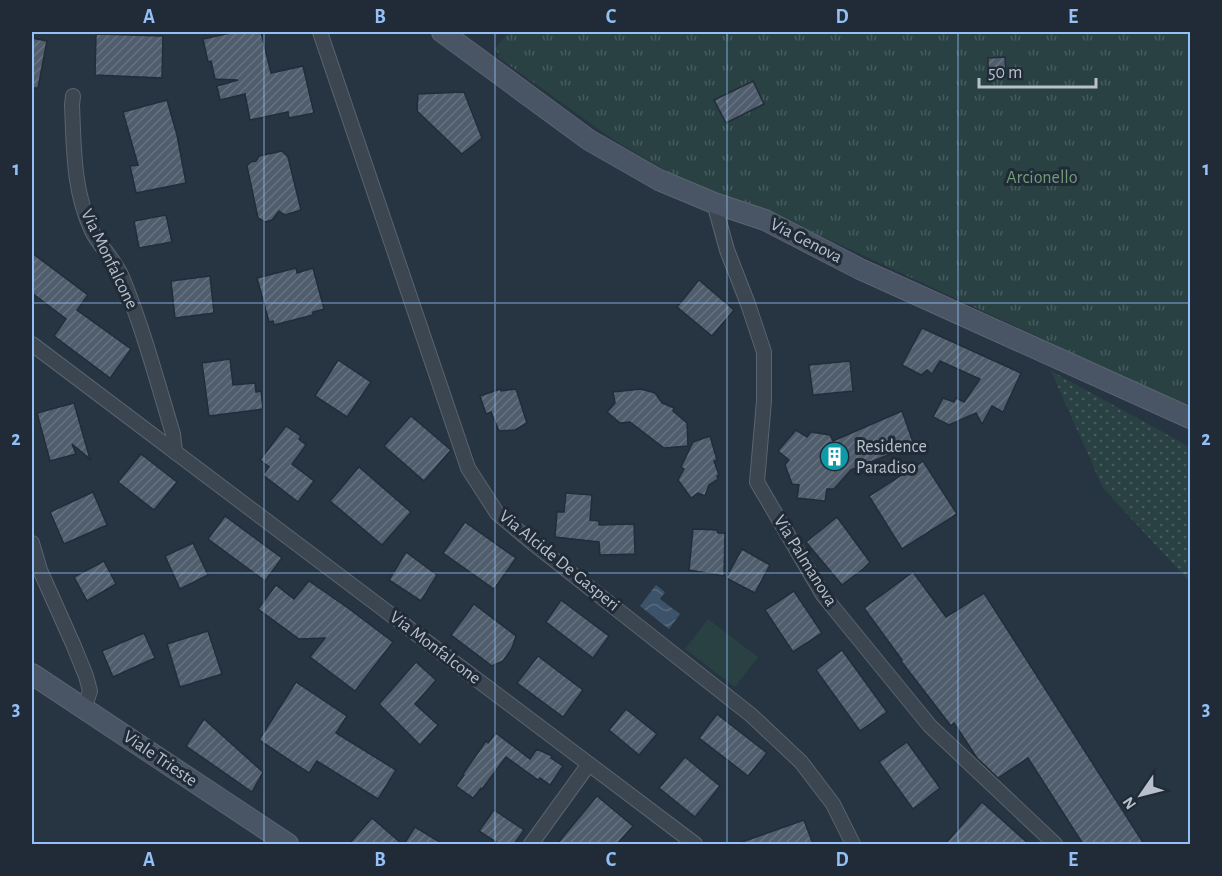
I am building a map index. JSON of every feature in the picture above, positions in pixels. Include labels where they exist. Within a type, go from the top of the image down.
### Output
[{"type":"main road","name":"Via Genova","points":[[442,32],[589,140],[659,180],[714,203],[765,220],[860,269],[1191,418]]},
{"type":"main road","name":"Viale Trieste","points":[[32,674],[288,844]]},
{"type":"street","name":"Via Alcide De Gasperi","points":[[320,32],[468,468],[498,513],[534,544],[752,715],[801,762],[833,804],[853,844]]},
{"type":"street","name":"Via Monfalcone","points":[[73,96],[75,174],[83,206],[93,232],[121,273],[139,320],[173,434],[175,452]]},
{"type":"street","name":"Via Palmanova","points":[[714,203],[727,250],[764,352],[764,401],[757,482],[823,595],[930,726],[1055,844]]},
{"type":"street","name":"Via Monfalcone","points":[[32,344],[695,844]]},
{"type":"street","points":[[32,543],[40,570],[86,676],[90,691],[84,709]]},
{"type":"street","points":[[531,844],[589,764]]},
{"type":"green space","name":"Arcionello","points":[[509,32],[1190,32],[1190,411],[1037,336],[752,204],[687,183],[614,140],[498,57],[500,54],[494,50]]},
{"type":"green space","points":[[1051,371],[1190,447],[1190,582],[1103,488]]},
{"type":"green space","points":[[708,619],[758,657],[735,687],[685,649]]},
{"type":"water","points":[[656,585],[665,592],[660,599],[680,614],[669,629],[640,606]]},
{"type":"building","points":[[235,32],[261,32],[271,73],[303,66],[314,113],[289,118],[288,112],[250,120],[245,94],[220,100],[217,86],[238,80],[215,79],[211,61],[208,62],[203,39]]},
{"type":"building","points":[[96,34],[163,36],[162,78],[95,75]]},
{"type":"building","points":[[32,38],[47,41],[38,88],[32,88]]},
{"type":"building","points":[[1005,57],[1006,77],[988,78],[988,58]]},
{"type":"building","points":[[753,81],[764,104],[726,123],[714,100]]},
{"type":"building","points":[[464,92],[482,138],[462,154],[417,111],[418,94]]},
{"type":"building","points":[[167,100],[177,135],[186,183],[136,193],[130,166],[138,165],[123,112]]},
{"type":"building","points":[[282,151],[288,157],[301,210],[285,215],[279,211],[272,220],[265,222],[258,218],[247,166],[256,161],[259,156]]},
{"type":"building","points":[[166,215],[172,242],[139,248],[134,221]]},
{"type":"building","points":[[32,253],[88,295],[77,310],[131,349],[110,378],[54,336],[66,319],[32,293]]},
{"type":"building","points":[[296,268],[297,273],[313,268],[324,309],[313,312],[313,315],[274,325],[273,321],[269,322],[257,278]]},
{"type":"building","points":[[210,276],[214,313],[175,318],[171,281]]},
{"type":"building","points":[[699,280],[734,310],[712,336],[677,307]]},
{"type":"building","points":[[922,328],[1021,373],[1003,412],[992,406],[982,424],[976,413],[949,425],[933,417],[943,398],[954,402],[956,398],[964,402],[980,379],[940,361],[932,374],[927,370],[921,375],[902,365]]},
{"type":"building","points":[[230,359],[233,385],[255,383],[256,392],[261,391],[263,409],[209,416],[202,363]]},
{"type":"building","points":[[338,360],[371,382],[347,417],[315,396]]},
{"type":"building","points":[[850,361],[853,391],[813,395],[809,365]]},
{"type":"building","points":[[500,389],[501,391],[516,389],[527,423],[515,430],[499,431],[491,412],[486,414],[480,396]]},
{"type":"building","points":[[641,389],[655,393],[662,403],[674,408],[673,411],[687,423],[688,446],[664,448],[630,422],[620,423],[607,412],[615,403],[613,392]]},
{"type":"building","points":[[74,403],[90,459],[72,444],[76,454],[50,461],[37,413]]},
{"type":"building","name":"Residence Paradiso","points":[[902,411],[913,442],[851,470],[834,489],[827,489],[825,501],[797,498],[799,485],[792,484],[785,465],[789,460],[778,451],[796,430],[807,437],[811,432],[830,435],[833,441]]},
{"type":"building","points":[[411,416],[451,450],[424,481],[384,446]]},
{"type":"building","points":[[286,426],[301,436],[299,439],[306,445],[292,464],[314,481],[298,502],[263,475],[269,467],[260,460]]},
{"type":"building","points":[[710,436],[717,460],[714,461],[719,475],[718,479],[709,485],[705,496],[698,493],[691,498],[678,480],[684,469],[681,467],[693,442]]},
{"type":"building","points":[[141,454],[177,482],[154,510],[118,482]]},
{"type":"building","points":[[923,461],[957,514],[902,549],[869,496]]},
{"type":"building","points":[[359,467],[411,512],[382,545],[330,501]]},
{"type":"building","points":[[93,492],[107,525],[64,544],[50,512]]},
{"type":"building","points":[[566,493],[592,495],[590,520],[599,521],[599,525],[634,524],[635,554],[600,555],[599,542],[555,537],[557,512],[564,512]]},
{"type":"building","points":[[225,516],[282,558],[265,581],[208,539]]},
{"type":"building","points":[[837,517],[870,562],[842,585],[806,542]]},
{"type":"building","points":[[465,522],[516,558],[494,589],[443,553]]},
{"type":"building","points":[[693,529],[717,530],[718,533],[725,533],[724,576],[689,570]]},
{"type":"building","points":[[193,543],[208,575],[180,589],[165,556]]},
{"type":"building","points":[[742,549],[770,565],[755,593],[726,578]]},
{"type":"building","points":[[406,552],[437,575],[421,601],[389,580]]},
{"type":"building","points":[[104,561],[116,584],[87,601],[74,577]]},
{"type":"building","points":[[913,572],[946,617],[984,593],[1144,844],[1083,844],[1028,758],[998,778],[977,758],[954,723],[951,726],[864,608]]},
{"type":"building","points":[[309,581],[393,642],[355,691],[310,657],[325,638],[299,639],[258,609],[276,585],[294,599]]},
{"type":"building","points":[[794,591],[822,633],[793,652],[765,610]]},
{"type":"building","points":[[561,600],[609,636],[593,658],[546,622]]},
{"type":"building","points":[[474,604],[516,636],[512,648],[503,661],[492,666],[451,635]]},
{"type":"building","points":[[208,631],[222,674],[180,687],[167,644]]},
{"type":"building","points":[[144,633],[155,658],[113,677],[102,651]]},
{"type":"building","points":[[842,650],[887,712],[860,731],[816,670]]},
{"type":"building","points":[[538,656],[583,690],[563,717],[517,683]]},
{"type":"building","points":[[416,662],[436,680],[415,704],[438,725],[420,745],[379,704]]},
{"type":"building","points":[[296,682],[347,716],[336,733],[396,770],[378,799],[317,761],[309,773],[259,740]]},
{"type":"building","points":[[626,709],[657,734],[639,755],[609,730]]},
{"type":"building","points":[[717,714],[767,753],[748,776],[699,738]]},
{"type":"building","points":[[204,719],[263,772],[252,792],[186,746]]},
{"type":"building","points":[[496,733],[530,759],[537,749],[552,756],[551,758],[563,766],[550,785],[540,778],[538,780],[506,757],[473,798],[456,786],[486,741],[488,743]]},
{"type":"building","points":[[907,742],[940,788],[913,809],[879,762]]},
{"type":"building","points":[[685,757],[720,786],[695,817],[659,788]]},
{"type":"building","points":[[597,796],[633,826],[617,844],[557,844]]},
{"type":"building","points":[[982,802],[1029,844],[945,844]]},
{"type":"building","points":[[494,810],[524,830],[514,844],[499,844],[479,831]]},
{"type":"building","points":[[372,818],[402,844],[349,844]]},
{"type":"building","points":[[804,820],[813,844],[739,844],[739,843]]},
{"type":"building","points":[[415,827],[443,844],[404,844]]},
{"type":"place","name":"Residence Paradiso","points":[[835,457]]}]
